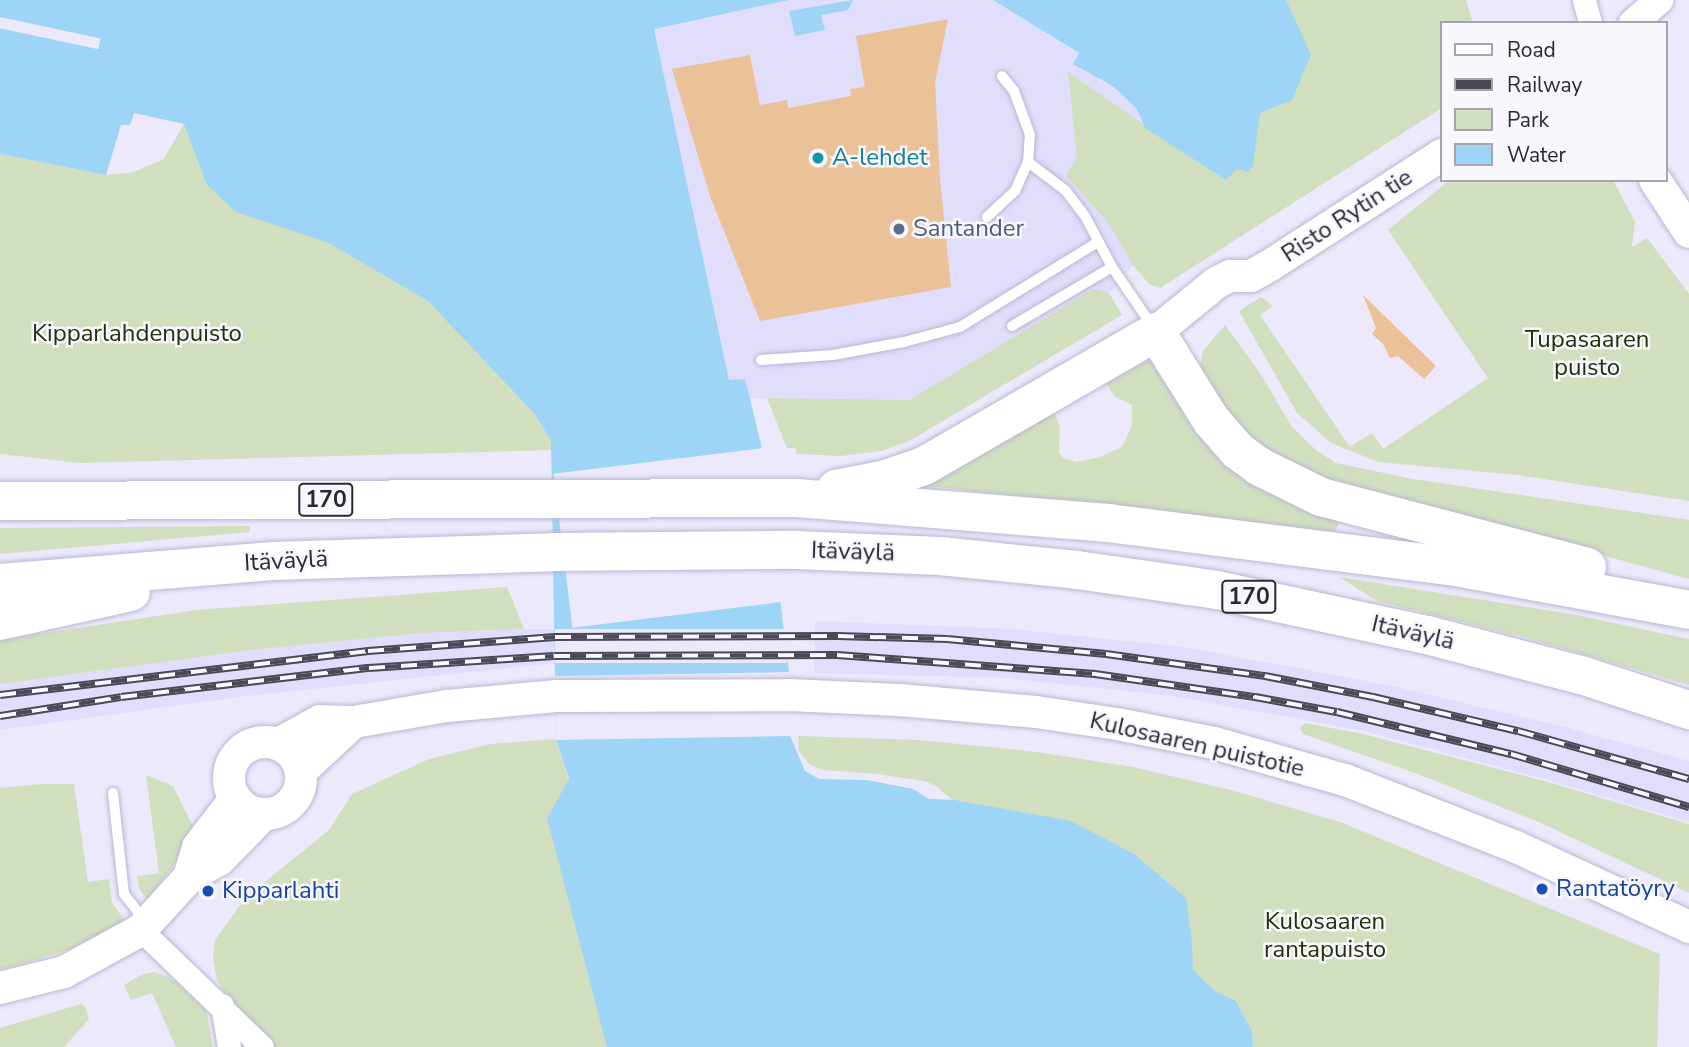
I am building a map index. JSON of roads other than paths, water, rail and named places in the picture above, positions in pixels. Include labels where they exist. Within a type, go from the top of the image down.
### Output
[{"type":"highway","points":[[797,498],[886,479],[924,466],[1156,332],[1194,396],[1238,451],[1260,467],[1301,488],[1367,511],[1689,595]]},
{"type":"highway","points":[[0,484],[99,501]]},
{"type":"highway","name":"Itäväylä","points":[[0,501],[797,498],[1108,523],[1450,566],[1689,610]]},
{"type":"highway","name":"Itäväylä","points":[[0,583],[273,561],[553,552],[797,550],[940,556],[1077,570],[1216,590],[1427,635],[1581,675],[1689,710]]},
{"type":"highway","points":[[0,621],[273,561]]},
{"type":"main road","name":"Risto Rytin tie","points":[[1156,332],[1216,283],[1230,276],[1251,276],[1440,156]]},
{"type":"main road","points":[[1656,182],[1689,232]]},
{"type":"main road","name":"Kulosaaren puistotie","points":[[278,744],[320,721],[354,722],[447,706],[557,696],[789,695],[899,700],[1037,712],[1214,743],[1383,793],[1516,847],[1689,927]]},
{"type":"main road","points":[[301,771],[354,722]]},
{"type":"main road","points":[[263,741],[278,744],[293,755],[301,771],[300,787],[293,802],[279,812],[264,814],[247,810],[235,799],[229,785],[229,769],[236,755],[248,746],[263,741]]},
{"type":"main road","points":[[189,877],[198,847],[235,799]]},
{"type":"main road","points":[[0,988],[64,972],[144,927],[189,877],[219,860],[264,814]]},
{"type":"street","points":[[1584,0],[1589,21]]},
{"type":"street","points":[[1635,21],[1659,0]]},
{"type":"street","points":[[144,927],[261,1047]]},
{"type":"street","points":[[222,1006],[229,1047]]},
{"type":"lane","points":[[987,217],[1015,191],[1028,162],[1030,135],[1014,91],[1002,76]]},
{"type":"lane","points":[[1028,162],[1066,191],[1112,267],[1156,332]]},
{"type":"lane","points":[[761,360],[833,355],[904,342],[960,327],[1098,242]]},
{"type":"lane","points":[[1012,326],[1112,267]]},
{"type":"lane","points":[[113,793],[124,894],[144,927]]},
{"type":"water","points":[[0,0],[789,0],[654,29],[729,380],[745,379],[761,444],[789,672],[790,736],[805,771],[819,779],[866,780],[913,789],[929,799],[954,800],[1071,821],[1134,854],[1186,898],[1193,970],[1215,991],[1236,1001],[1252,1031],[1253,1047],[607,1047],[547,818],[569,779],[556,739],[551,440],[534,413],[428,301],[329,243],[236,212],[207,185],[184,124],[134,113],[130,125],[121,125],[106,175],[0,154]]},
{"type":"water","points":[[853,0],[848,10],[821,15],[825,30],[795,36],[789,11]]},
{"type":"water","points":[[993,0],[1286,0],[1311,55],[1292,100],[1260,113],[1253,166],[1249,172],[1237,169],[1226,180],[1145,128],[1137,109],[1114,87],[1073,64],[1079,53]]},
{"type":"railway","points":[[0,695],[368,651],[555,637],[838,636],[947,639],[1106,654],[1265,676],[1373,697],[1518,731],[1689,779]]},
{"type":"railway","points":[[0,716],[121,697],[369,668],[554,656],[837,655],[1095,674],[1255,697],[1337,712],[1511,754],[1689,807]]},
{"type":"place","name":"A-lehdet","points":[[818,158]]},
{"type":"place","name":"Santander","points":[[899,229]]},
{"type":"place","name":"Rantatöyry","points":[[1542,889]]},
{"type":"place","name":"Kipparlahti","points":[[208,891]]},
{"type":"park label","name":"Kipparlahdenpuisto","points":[[137,334]]},
{"type":"park label","name":"Tupasaaren puisto","points":[[1587,354]]},
{"type":"park label","name":"Kulosaaren rantapuisto","points":[[1325,936]]}]
